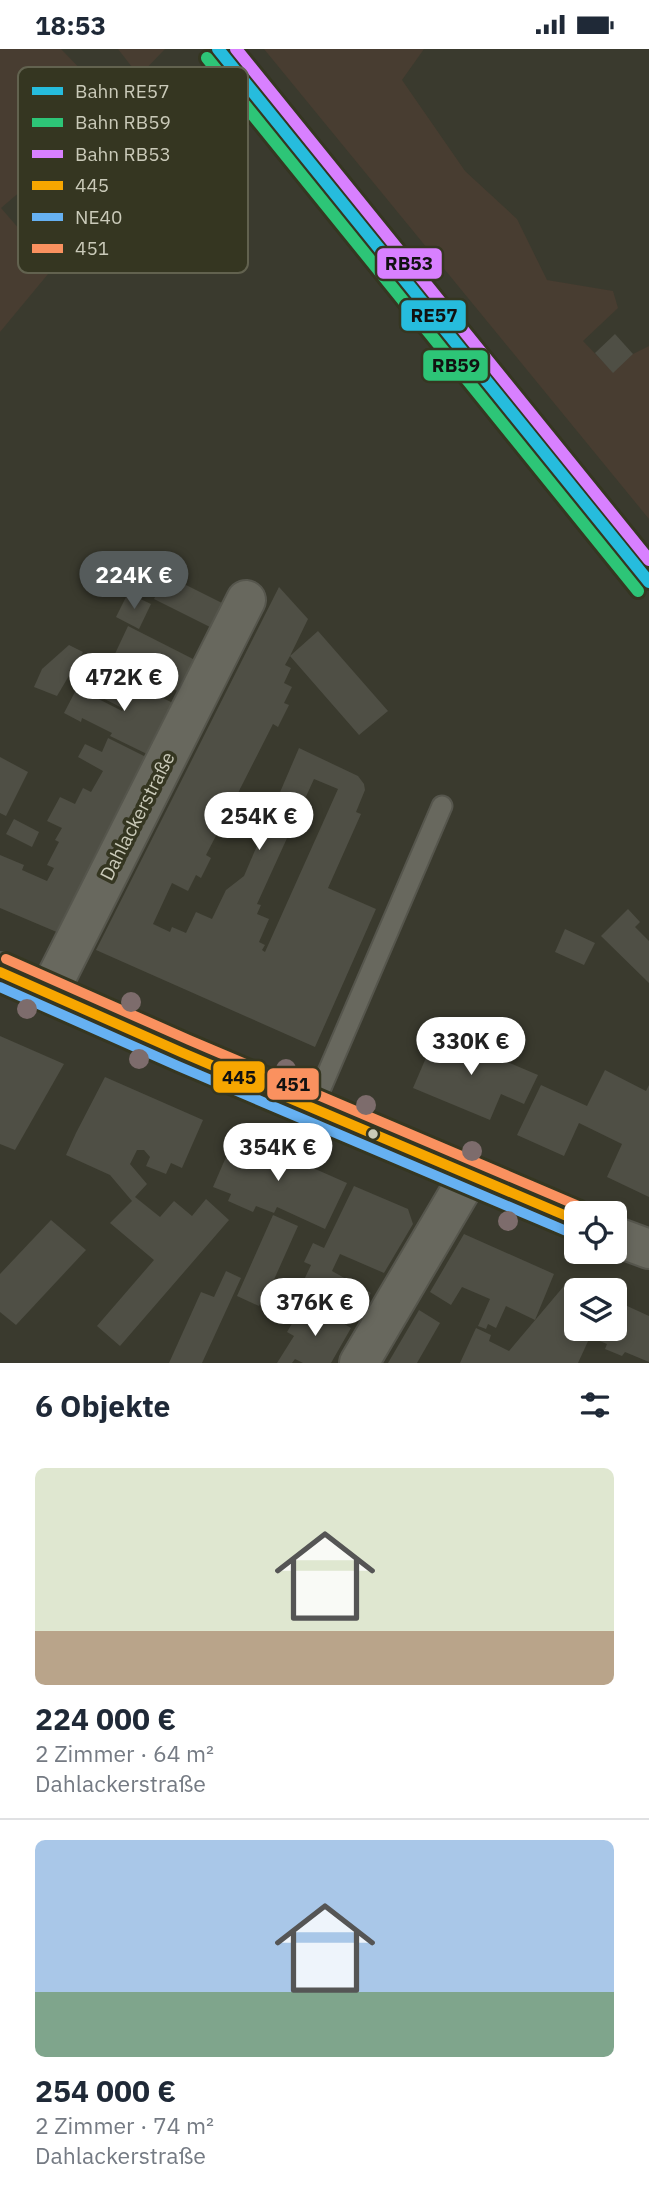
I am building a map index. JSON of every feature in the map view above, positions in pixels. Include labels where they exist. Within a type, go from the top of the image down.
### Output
[{"type":"street","name":"Dahlackerstraße","points":[[48,994],[246,600]]},
{"type":"street","points":[[0,972],[564,1215]]},
{"type":"street","points":[[359,1363],[469,1176]]},
{"type":"street","points":[[627,1241],[649,1249]]},
{"type":"lane","points":[[312,1108],[442,806]]},
{"type":"shaded area","points":[[0,49],[61,49],[78,67],[18,67],[18,193],[1,208],[18,228],[18,273],[49,273],[0,332]]},
{"type":"shaded area","points":[[118,49],[165,49],[148,67],[132,67]]},
{"type":"shaded area","points":[[264,49],[424,49],[402,80],[465,171],[517,219],[547,280],[613,291],[618,308],[583,341],[613,372],[633,354],[649,346],[649,519]]},
{"type":"building","points":[[615,334],[633,354],[613,373],[595,353]]},
{"type":"building","points":[[166,575],[224,604],[212,628],[154,599]]},
{"type":"building","points":[[279,587],[308,619],[285,665],[291,668],[284,683],[292,687],[284,703],[289,705],[278,727],[273,724],[240,789],[233,804],[238,807],[227,829],[221,826],[206,855],[211,858],[201,878],[196,875],[188,891],[172,883],[153,924],[170,932],[172,927],[186,933],[196,912],[212,919],[226,890],[244,876],[299,748],[358,776],[365,790],[356,812],[361,814],[328,888],[376,909],[315,1047],[96,950]],"holes":[[[314,779],[338,789],[265,952],[262,950],[265,945],[259,942],[269,919],[257,914],[261,905],[257,904]]]},
{"type":"building","points":[[128,593],[151,604],[139,629],[116,617]]},
{"type":"building","points":[[128,626],[197,661],[181,693],[113,658]]},
{"type":"building","points":[[318,631],[388,711],[359,735],[290,656]]},
{"type":"building","points":[[69,645],[83,652],[57,696],[34,687],[42,669]]},
{"type":"building","points":[[120,677],[175,704],[149,755],[110,736],[112,733],[82,718],[81,722],[64,713],[77,688],[122,711],[124,709],[95,694],[102,682],[114,689]]},
{"type":"building","points":[[108,738],[148,758],[115,817],[118,818],[59,933],[0,908],[0,855],[24,865],[22,870],[47,881],[54,868],[47,865],[59,842],[55,840],[62,828],[47,821],[60,797],[75,804],[83,788],[91,792],[103,771],[78,757],[85,744],[102,752]]},
{"type":"building","points":[[0,757],[28,772],[6,816],[0,813]]},
{"type":"building","points":[[14,819],[39,832],[32,847],[6,834]]},
{"type":"building","points":[[628,909],[640,922],[635,927],[649,941],[649,983],[601,936]]},
{"type":"building","points":[[565,929],[595,943],[584,965],[555,952]]},
{"type":"building","points":[[437,1032],[538,1075],[524,1104],[501,1094],[490,1120],[413,1088]]},
{"type":"building","points":[[0,1036],[64,1064],[15,1150],[0,1144]]},
{"type":"building","points":[[605,1070],[646,1091],[649,1085],[649,1197],[607,1177],[622,1144],[579,1123],[564,1156],[517,1135],[541,1085],[587,1106]]},
{"type":"building","points":[[105,1077],[203,1120],[182,1168],[171,1163],[166,1174],[146,1166],[150,1157],[144,1150],[137,1150],[130,1164],[147,1184],[135,1197],[160,1217],[174,1201],[192,1216],[206,1199],[229,1220],[120,1346],[97,1326],[154,1260],[110,1223],[132,1201],[110,1175],[66,1155]]},
{"type":"building","points":[[236,1134],[347,1183],[325,1229],[277,1207],[274,1213],[256,1206],[253,1212],[228,1201],[231,1194],[213,1187]]},
{"type":"building","points":[[354,1186],[408,1209],[413,1224],[384,1273],[340,1254],[332,1271],[371,1293],[353,1324],[312,1300],[318,1290],[303,1282],[311,1265],[304,1262],[313,1243],[324,1248]]},
{"type":"building","points":[[273,1215],[298,1226],[268,1293],[265,1292],[259,1306],[237,1296]]},
{"type":"building","points":[[51,1220],[86,1250],[16,1325],[0,1312],[0,1274]]},
{"type":"building","points":[[464,1234],[554,1274],[535,1320],[506,1306],[496,1328],[488,1324],[486,1329],[478,1326],[490,1299],[462,1287],[451,1305],[430,1292]]},
{"type":"building","points":[[226,1271],[241,1278],[202,1363],[169,1363],[201,1292],[214,1297]]},
{"type":"building","points":[[564,1286],[564,1341],[588,1341],[578,1363],[460,1363],[476,1328],[491,1335],[489,1341],[509,1351]]},
{"type":"building","points":[[312,1305],[351,1328],[331,1363],[303,1363],[295,1359],[292,1363],[277,1363],[294,1336],[287,1332],[299,1312],[306,1316]]},
{"type":"building","points":[[627,1306],[649,1316],[649,1362],[625,1352],[622,1356],[605,1349],[607,1344],[600,1341],[627,1341]]},
{"type":"building","points":[[419,1310],[440,1323],[417,1363],[388,1363]]},
{"type":"rail line","name":"RE57","points":[[218,49],[233,67]]},
{"type":"rail line","name":"RB53","points":[[236,49],[649,560]]},
{"type":"rail line","name":"RB59","points":[[207,58],[214,67]]},
{"type":"rail line","name":"RE57","points":[[248,86],[649,582]]},
{"type":"rail line","name":"RB59","points":[[248,109],[638,591]]},
{"type":"transit line","name":"451","points":[[6,959],[567,1201]]},
{"type":"transit line","name":"445","points":[[0,972],[564,1215]]},
{"type":"transit line","name":"NE40","points":[[0,987],[178,1066],[564,1230]]}]
